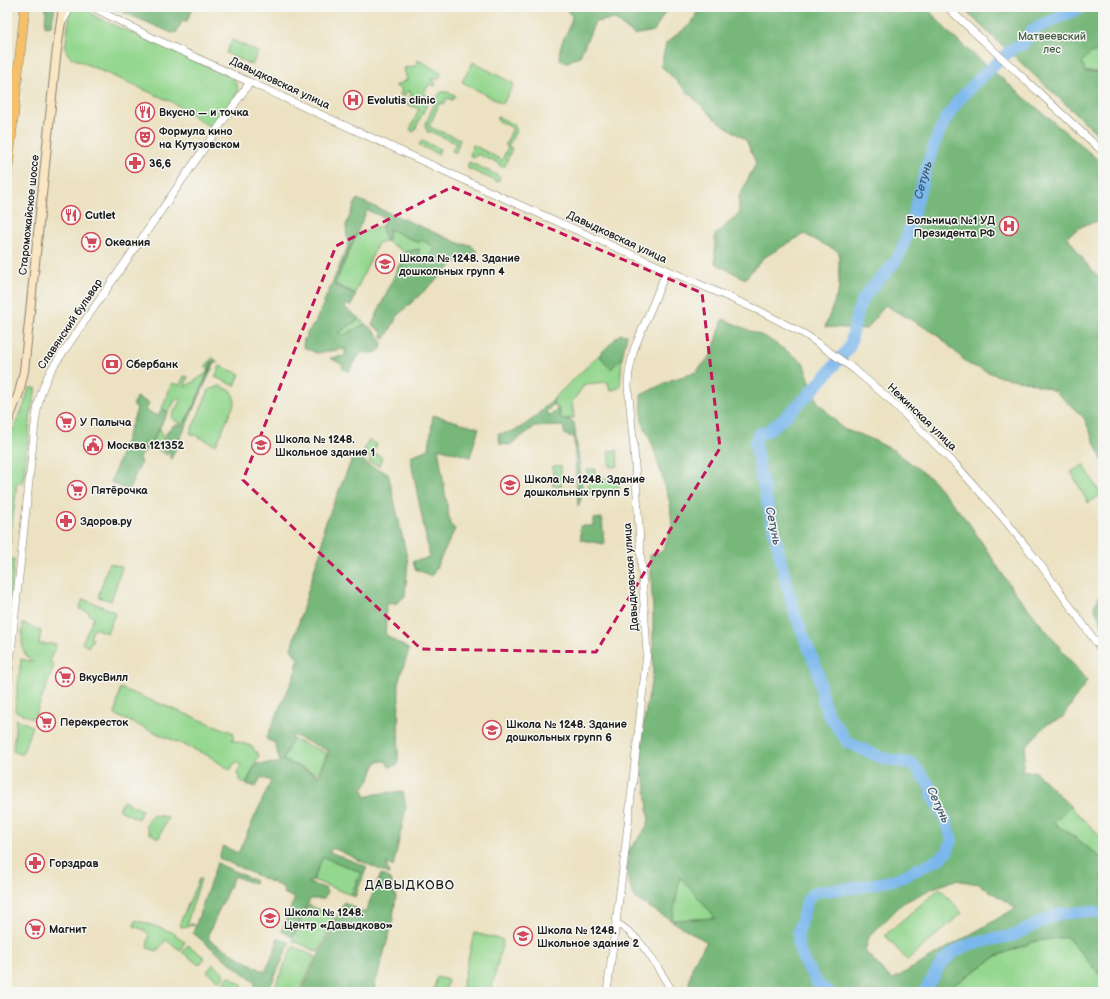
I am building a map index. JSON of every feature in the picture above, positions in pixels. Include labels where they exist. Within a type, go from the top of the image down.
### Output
[{"type":"main road","points":[[7,178],[25,7]]},
{"type":"main road","name":"Староможайское шоссе","points":[[7,424],[19,393],[24,371],[60,26],[64,7]]},
{"type":"street","points":[[60,26],[70,9],[73,7]]},
{"type":"street","name":"Давыдковская улица","points":[[93,7],[250,82],[667,270],[634,349],[629,372],[628,386],[634,449],[646,653],[607,992]]},
{"type":"street","points":[[947,7],[1103,152]]},
{"type":"street","name":"Славянский бульвар","points":[[7,691],[35,424],[40,396],[45,382],[57,361],[250,82]]},
{"type":"street","name":"Нежинская улица","points":[[667,270],[776,318],[823,346],[855,370],[888,398],[955,464],[1004,519],[1062,593],[1103,652]]},
{"type":"street","points":[[616,923],[629,931],[640,942],[673,992]]},
{"type":"highlighted area","points":[[452,187],[702,293],[720,448],[596,652],[421,649],[243,480],[336,246]]},
{"type":"green space","points":[[46,7],[55,7],[51,26],[45,27]]},
{"type":"green space","points":[[78,7],[85,8],[96,17],[231,77],[237,84],[238,92],[215,126],[210,127],[172,102],[70,57],[65,49],[70,12]]},
{"type":"green space","points":[[111,7],[193,7],[187,21],[182,21],[177,32],[172,33]]},
{"type":"green space","points":[[563,7],[668,7],[654,31],[634,35],[614,19],[595,22],[580,56],[566,63],[560,60],[560,47],[571,23],[572,16]]},
{"type":"green space","points":[[699,7],[926,7],[953,37],[1103,164],[1103,220],[1086,224],[1067,236],[1085,262],[1103,282],[1103,462],[1084,418],[1055,391],[1029,382],[1001,377],[968,364],[938,335],[885,305],[867,329],[825,327],[839,289],[839,252],[804,234],[763,258],[745,279],[715,263],[715,235],[739,214],[739,197],[756,163],[746,140],[715,119],[661,66],[666,43],[692,23]]},
{"type":"green space","name":"Матвеевский лес","points":[[961,7],[1103,7],[1103,51],[1091,53],[1082,62],[1085,72],[1103,72],[1103,139]]},
{"type":"green space","points":[[232,40],[258,52],[252,65],[226,53]]},
{"type":"green space","points":[[1103,51],[1103,72],[1085,72],[1082,62],[1091,53]]},
{"type":"green space","points":[[418,60],[442,73],[438,79],[430,79],[436,83],[435,86],[429,84],[424,93],[430,97],[414,132],[410,130],[419,109],[407,104],[411,96],[410,91],[406,92],[404,97],[400,95],[402,89],[395,86],[407,80],[404,68],[415,66]]},
{"type":"green space","points":[[473,62],[514,84],[503,104],[462,82]]},
{"type":"green space","points":[[441,92],[447,92],[455,95],[452,100],[447,98],[444,104],[440,102],[429,127],[460,139],[456,153],[452,151],[456,143],[429,131],[428,133],[425,126],[437,97]]},
{"type":"green space","points":[[498,117],[515,125],[516,131],[508,147],[505,145],[513,128],[497,120]]},
{"type":"green space","points":[[422,141],[440,149],[438,154],[419,145]]},
{"type":"green space","points":[[473,145],[502,160],[508,147],[512,148],[505,166],[501,167],[498,163],[477,154],[475,158],[470,156]]},
{"type":"green space","points":[[469,162],[497,175],[500,178],[498,182],[467,168]]},
{"type":"green space","points":[[357,199],[461,244],[471,245],[478,253],[459,259],[398,315],[385,339],[382,337],[382,332],[372,325],[405,252],[419,249],[418,259],[423,264],[435,248],[422,240],[419,243],[389,229],[388,242],[385,241],[382,226],[385,218],[367,210],[334,285],[356,294],[351,306],[347,304],[345,308],[360,319],[338,333],[344,335],[365,324],[378,336],[382,345],[377,352],[364,352],[361,354],[355,360],[349,372],[342,368],[343,365],[330,358],[345,356],[345,349],[316,353],[303,347],[304,339],[308,337],[306,334],[315,323],[348,246],[346,225]]},
{"type":"green space","points":[[382,226],[385,241],[378,243],[355,293],[335,284],[357,234]]},
{"type":"green space","points":[[389,229],[419,243],[422,239],[435,248],[423,264],[418,259],[419,249],[405,252],[388,242]]},
{"type":"green space","points":[[360,319],[365,324],[344,335],[337,333]]},
{"type":"green space","points":[[723,319],[767,338],[803,362],[817,401],[843,429],[867,437],[895,451],[933,480],[969,523],[1011,587],[1087,681],[1062,718],[1047,724],[1026,746],[1022,772],[1035,771],[1070,806],[1053,823],[1075,837],[1103,860],[1103,978],[1067,937],[1035,941],[997,956],[943,992],[693,992],[689,984],[693,963],[707,942],[634,898],[627,875],[628,851],[645,830],[649,820],[645,780],[639,770],[642,732],[653,672],[653,613],[650,555],[663,551],[672,525],[670,503],[653,446],[642,421],[641,395],[671,380],[696,372],[712,354]],"holes":[[[680,877],[716,918],[672,920]],[[956,880],[979,884],[1016,908],[892,980],[865,951],[869,937],[903,903],[933,888]]]},
{"type":"green space","points":[[620,334],[627,335],[622,358],[611,369],[599,355]]},
{"type":"green space","points":[[599,355],[611,369],[622,358],[620,387],[610,391],[608,382],[585,384],[572,402],[574,418],[561,419],[558,408],[553,404],[554,398]]},
{"type":"green space","points":[[212,358],[216,360],[211,362],[208,370],[205,367]]},
{"type":"green space","points":[[216,361],[218,363],[215,362],[171,459],[166,445],[167,432],[175,425],[183,425],[194,406],[212,363]]},
{"type":"green space","points":[[220,366],[240,374],[235,386],[215,377]]},
{"type":"green space","points":[[208,371],[195,402],[183,425],[171,418],[181,399],[177,398],[168,412],[162,408],[172,383],[180,385],[184,376],[188,377],[185,387]]},
{"type":"green space","points":[[220,386],[232,391],[235,402],[216,445],[190,433],[209,390]]},
{"type":"green space","points":[[29,388],[36,388],[31,413],[23,484],[17,483],[8,558],[14,559],[7,639],[7,443],[24,405]]},
{"type":"green space","points":[[136,397],[149,403],[146,411],[158,416],[162,408],[168,412],[150,445],[139,458],[141,463],[130,486],[131,494],[125,489],[111,482],[137,409],[133,405]]},
{"type":"green space","points":[[554,398],[553,404],[546,412],[550,416],[558,408],[561,419],[571,420],[574,423],[583,493],[578,507],[574,437],[565,435],[563,426],[534,427],[510,445],[500,444],[498,434],[515,430],[529,422]]},
{"type":"green space","points":[[433,415],[479,428],[470,457],[438,448],[450,524],[455,529],[432,576],[415,569],[413,561],[430,558],[410,456],[429,449]]},
{"type":"green space","points":[[160,428],[167,455],[150,445]]},
{"type":"green space","points":[[368,440],[377,444],[373,453],[382,457],[379,466],[369,462],[371,458],[363,454]]},
{"type":"green space","points":[[617,450],[618,466],[610,467],[608,451]]},
{"type":"green space","points":[[354,454],[370,466],[388,473],[408,562],[405,596],[397,603],[387,604],[385,633],[409,650],[399,680],[398,765],[389,767],[386,761],[377,762],[367,785],[362,787],[366,797],[376,794],[403,791],[406,808],[393,867],[386,863],[389,874],[335,849],[331,849],[330,852],[367,867],[355,897],[351,895],[361,872],[323,857],[313,880],[308,883],[325,888],[327,892],[324,899],[310,899],[292,937],[281,931],[295,898],[283,893],[284,888],[219,858],[223,846],[238,853],[271,781],[261,777],[256,787],[246,784],[256,764],[280,763],[275,743],[266,739],[295,674],[298,659],[291,649],[322,548],[324,527]],"holes":[[[292,735],[329,751],[319,776],[283,760],[292,739]]]},
{"type":"green space","points":[[1084,465],[1101,495],[1088,503],[1071,472]]},
{"type":"green space","points":[[553,466],[561,466],[561,486],[553,486]]},
{"type":"green space","points":[[595,469],[596,479],[619,477],[619,487],[616,493],[589,493],[587,470]]},
{"type":"green space","points":[[602,518],[604,544],[581,540],[580,526],[593,526],[593,519]]},
{"type":"green space","points":[[109,563],[122,567],[111,601],[98,597]]},
{"type":"green space","points":[[1103,590],[1103,629],[1094,606]]},
{"type":"green space","points":[[83,599],[113,611],[115,614],[107,633],[94,628],[90,638],[93,639],[88,647],[82,643],[94,617],[89,615],[89,612],[79,609]]},
{"type":"green space","points":[[23,623],[41,631],[39,644],[56,644],[51,658],[54,666],[34,719],[15,711],[21,659],[33,662],[25,654],[23,649]]},
{"type":"green space","points":[[120,688],[234,733],[232,740],[251,746],[259,755],[246,784],[241,781],[237,773],[241,765],[236,762],[230,770],[209,756],[115,715]]},
{"type":"green space","points":[[16,719],[32,726],[22,755],[13,751]]},
{"type":"green space","points":[[292,739],[327,753],[318,774],[283,760]]},
{"type":"green space","points":[[123,801],[142,810],[138,819],[119,810]]},
{"type":"green space","points":[[1070,806],[1103,839],[1103,856],[1101,858],[1075,837],[1053,823]]},
{"type":"green space","points":[[152,815],[168,817],[159,838],[149,833],[146,825]]},
{"type":"green space","points":[[323,857],[361,872],[351,895],[313,880]]},
{"type":"green space","points":[[217,863],[255,881],[254,884],[234,876],[209,933],[209,940],[265,972],[277,944],[277,939],[279,938],[290,943],[270,987],[282,992],[255,992],[255,983],[193,933]]},
{"type":"green space","points":[[381,874],[391,879],[396,897],[392,924],[373,992],[301,992],[344,902],[365,913]]},
{"type":"green space","points":[[680,877],[717,918],[671,920]]},
{"type":"green space","points":[[199,879],[201,879],[187,923],[194,925],[181,927],[180,923]]},
{"type":"green space","points":[[940,888],[962,913],[907,960],[885,935]]},
{"type":"green space","points":[[309,905],[335,917],[318,952],[292,940]]},
{"type":"green space","points":[[136,920],[172,932],[185,942],[180,950],[166,940],[157,951],[147,948],[149,935],[144,930],[134,926]]},
{"type":"green space","points":[[474,933],[503,940],[491,992],[461,990]]},
{"type":"green space","points":[[1067,937],[1103,978],[1103,992],[943,992],[997,956],[1035,941]]},
{"type":"green space","points":[[188,945],[205,958],[199,965],[182,952]]},
{"type":"green space","points":[[293,946],[316,957],[299,992],[287,992],[275,986]]},
{"type":"green space","points":[[213,964],[225,974],[220,981],[207,972]]},
{"type":"green space","points":[[229,976],[242,985],[243,992],[220,992],[225,986],[223,984]]},
{"type":"green space","points":[[437,977],[448,980],[445,992],[433,992]]},
{"type":"waterway","name":"Сетунь","points":[[828,992],[818,984],[804,962],[798,945],[798,932],[807,901],[813,893],[861,887],[897,879],[939,859],[948,851],[952,840],[945,819],[932,796],[930,786],[913,764],[882,758],[847,742],[828,714],[823,701],[818,672],[796,617],[786,583],[761,476],[755,443],[759,433],[766,432],[804,399],[849,347],[859,306],[866,294],[893,265],[901,251],[926,168],[938,135],[946,119],[960,99],[986,72],[1014,47],[1023,44],[1032,30],[1082,7]]},
{"type":"waterway","name":"Сетунь","points":[[924,992],[942,962],[956,951],[971,944],[1015,935],[1057,914],[1093,911],[1103,916]]},
{"type":"place","name":"Evolutis clinic","points":[[353,100]]},
{"type":"place","name":"Вкусно — и точка","points":[[145,112]]},
{"type":"place","name":"Формула кино на Кутузовском","points":[[145,137]]},
{"type":"place","name":"36,6","points":[[135,163]]},
{"type":"place","name":"Cutlet","points":[[71,215]]},
{"type":"place","name":"Больница №1 УД Президента РФ","points":[[1009,226]]},
{"type":"place","name":"Океания","points":[[91,242]]},
{"type":"place","name":"Школа № 1248. Здание дошкольных групп 4","points":[[385,264]]},
{"type":"place","name":"Сбербанк","points":[[112,364]]},
{"type":"place","name":"У Палыча","points":[[66,422]]},
{"type":"place","name":"Москва 121352","points":[[93,445]]},
{"type":"place","name":"Школа № 1248. Школьное здание 1","points":[[261,445]]},
{"type":"place","name":"Школа № 1248. Здание дошкольных групп 5","points":[[510,485]]},
{"type":"place","name":"Пятёрочка","points":[[77,490]]},
{"type":"place","name":"Здоров.ру","points":[[66,521]]},
{"type":"place","name":"ВкусВилл","points":[[65,677]]},
{"type":"place","name":"Перекресток","points":[[46,722]]},
{"type":"place","name":"Школа № 1248. Здание дошкольных групп 6","points":[[492,730]]},
{"type":"place","name":"Горздрав","points":[[35,863]]},
{"type":"place","name":"Школа № 1248. Центр «Давыдково»","points":[[270,918]]},
{"type":"place","name":"Магнит","points":[[35,929]]},
{"type":"place","name":"Школа № 1248. Школьное здание 2","points":[[523,936]]},
{"type":"district","name":"ДАВЫДКОВО","points":[[410,885]]}]
